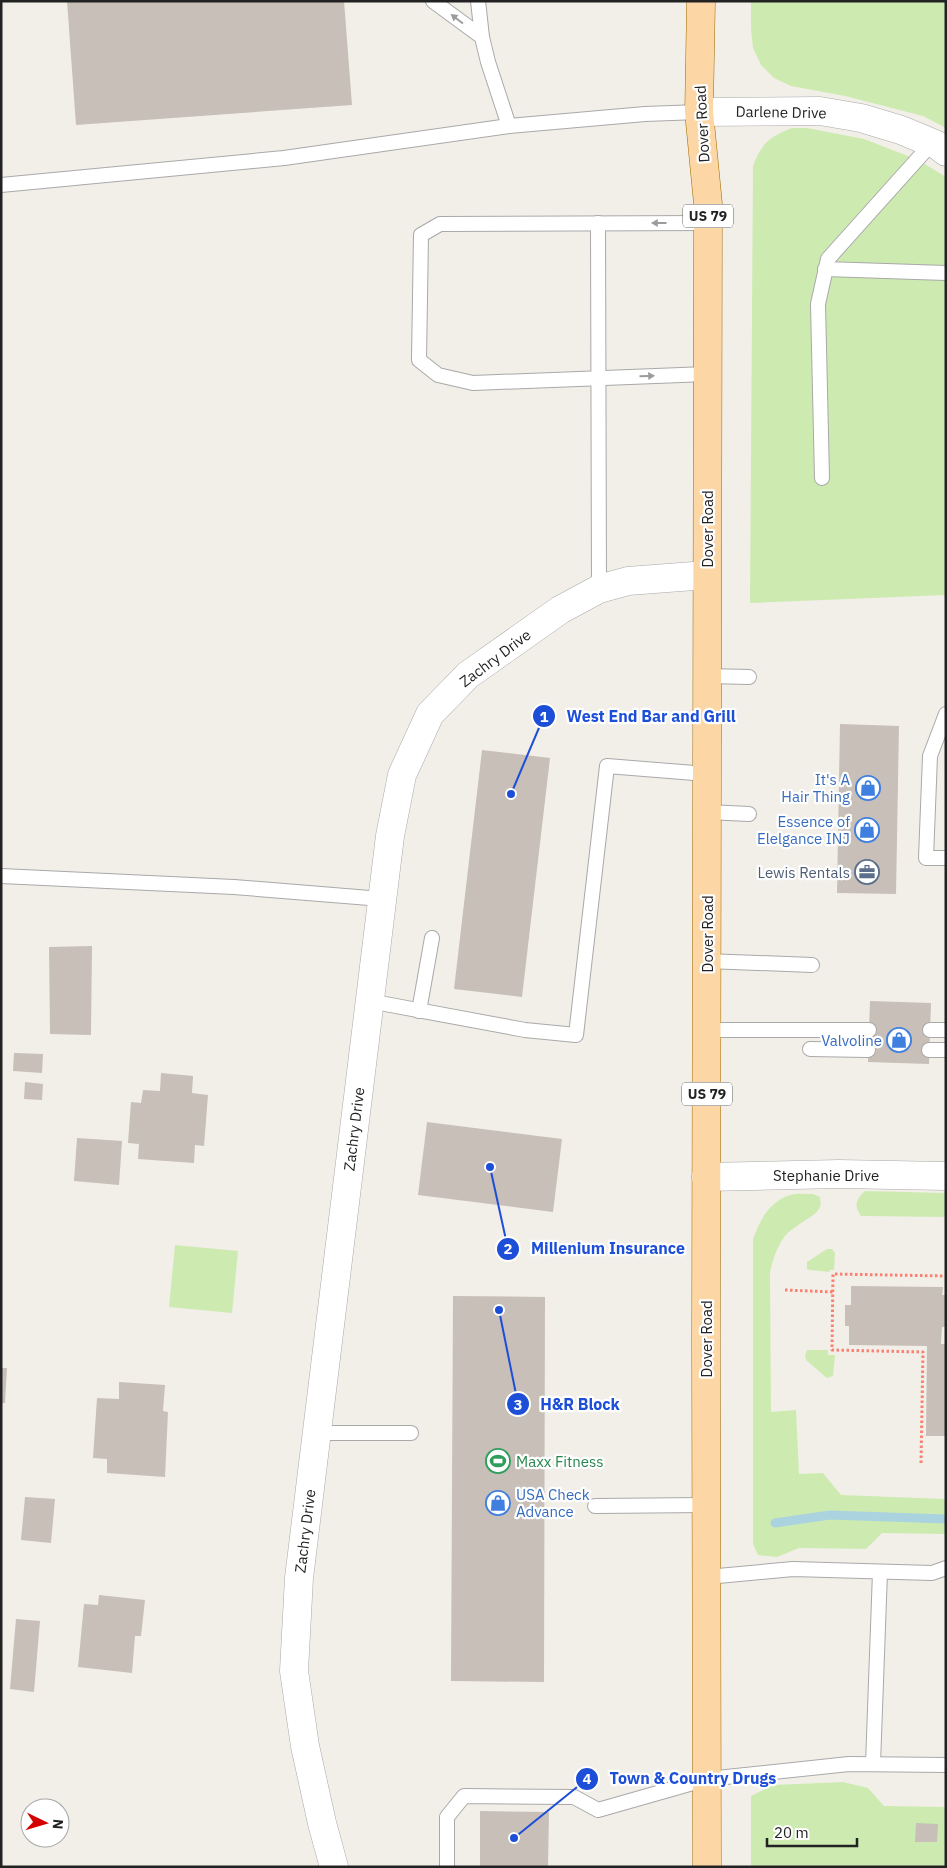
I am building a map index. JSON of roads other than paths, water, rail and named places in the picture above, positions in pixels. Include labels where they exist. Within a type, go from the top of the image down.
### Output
[{"type":"main road","name":"Dover Road","points":[[701,1],[699,112],[708,204],[706,812],[707,1867]]},
{"type":"street","name":"Darlene Drive","points":[[699,112],[820,111],[861,118],[901,130],[939,147]]},
{"type":"street","name":"Zachry Drive","points":[[334,1867],[305,1746],[294,1671],[299,1578],[390,836],[402,775],[430,714],[468,675],[560,610],[599,588],[628,581],[707,575]]},
{"type":"street","name":"Stephanie Drive","points":[[706,1177],[839,1174],[946,1176]]},
{"type":"lane","points":[[433,1],[482,37]]},
{"type":"lane","points":[[478,1],[482,37],[488,62],[510,126]]},
{"type":"lane","points":[[1,185],[284,158],[510,126],[645,114],[699,112]]},
{"type":"lane","points":[[822,478],[818,304],[828,258],[939,147]]},
{"type":"lane","points":[[598,223],[599,588]]},
{"type":"lane","points":[[708,223],[440,224],[421,235],[419,360],[438,375],[474,383],[708,374]]},
{"type":"lane","points":[[826,269],[946,273]]},
{"type":"lane","points":[[707,676],[749,677]]},
{"type":"lane","points":[[946,714],[930,756],[926,858],[946,858]]},
{"type":"lane","points":[[370,1002],[525,1030],[576,1035],[607,766],[707,774]]},
{"type":"lane","points":[[706,812],[749,814]]},
{"type":"lane","points":[[1,876],[234,887],[382,899]]},
{"type":"lane","points":[[418,1011],[432,938]]},
{"type":"lane","points":[[706,961],[812,965]]},
{"type":"lane","points":[[707,1030],[869,1030]]},
{"type":"lane","points":[[930,1030],[946,1030]]},
{"type":"lane","points":[[810,1049],[868,1050]]},
{"type":"lane","points":[[929,1050],[946,1050]]},
{"type":"lane","points":[[317,1434],[411,1433]]},
{"type":"lane","points":[[595,1506],[706,1506]]},
{"type":"lane","points":[[706,1577],[793,1569],[932,1573],[946,1568]]},
{"type":"lane","points":[[873,1764],[880,1572]]},
{"type":"lane","points":[[447,1867],[447,1817],[464,1796],[574,1797],[598,1810],[707,1779],[849,1764],[946,1765]]},
{"type":"waterway","points":[[775,1523],[830,1515],[946,1519]]},
{"type":"place","name":"It's A Hair Thing","points":[[868,788]]},
{"type":"place","name":"West End Bar and Grill","points":[[511,794]]},
{"type":"place","name":"Essence of Elelgance INJ","points":[[867,830]]},
{"type":"place","name":"Lewis Rentals","points":[[867,872]]},
{"type":"place","name":"Valvoline","points":[[899,1040]]},
{"type":"place","name":"Millenium Insurance","points":[[490,1167]]},
{"type":"place","name":"H&R Block","points":[[499,1310]]},
{"type":"place","name":"Maxx Fitness","points":[[498,1461]]},
{"type":"place","name":"USA Check Advance","points":[[498,1503]]},
{"type":"place","name":"Town & Country Drugs","points":[[514,1838]]}]
